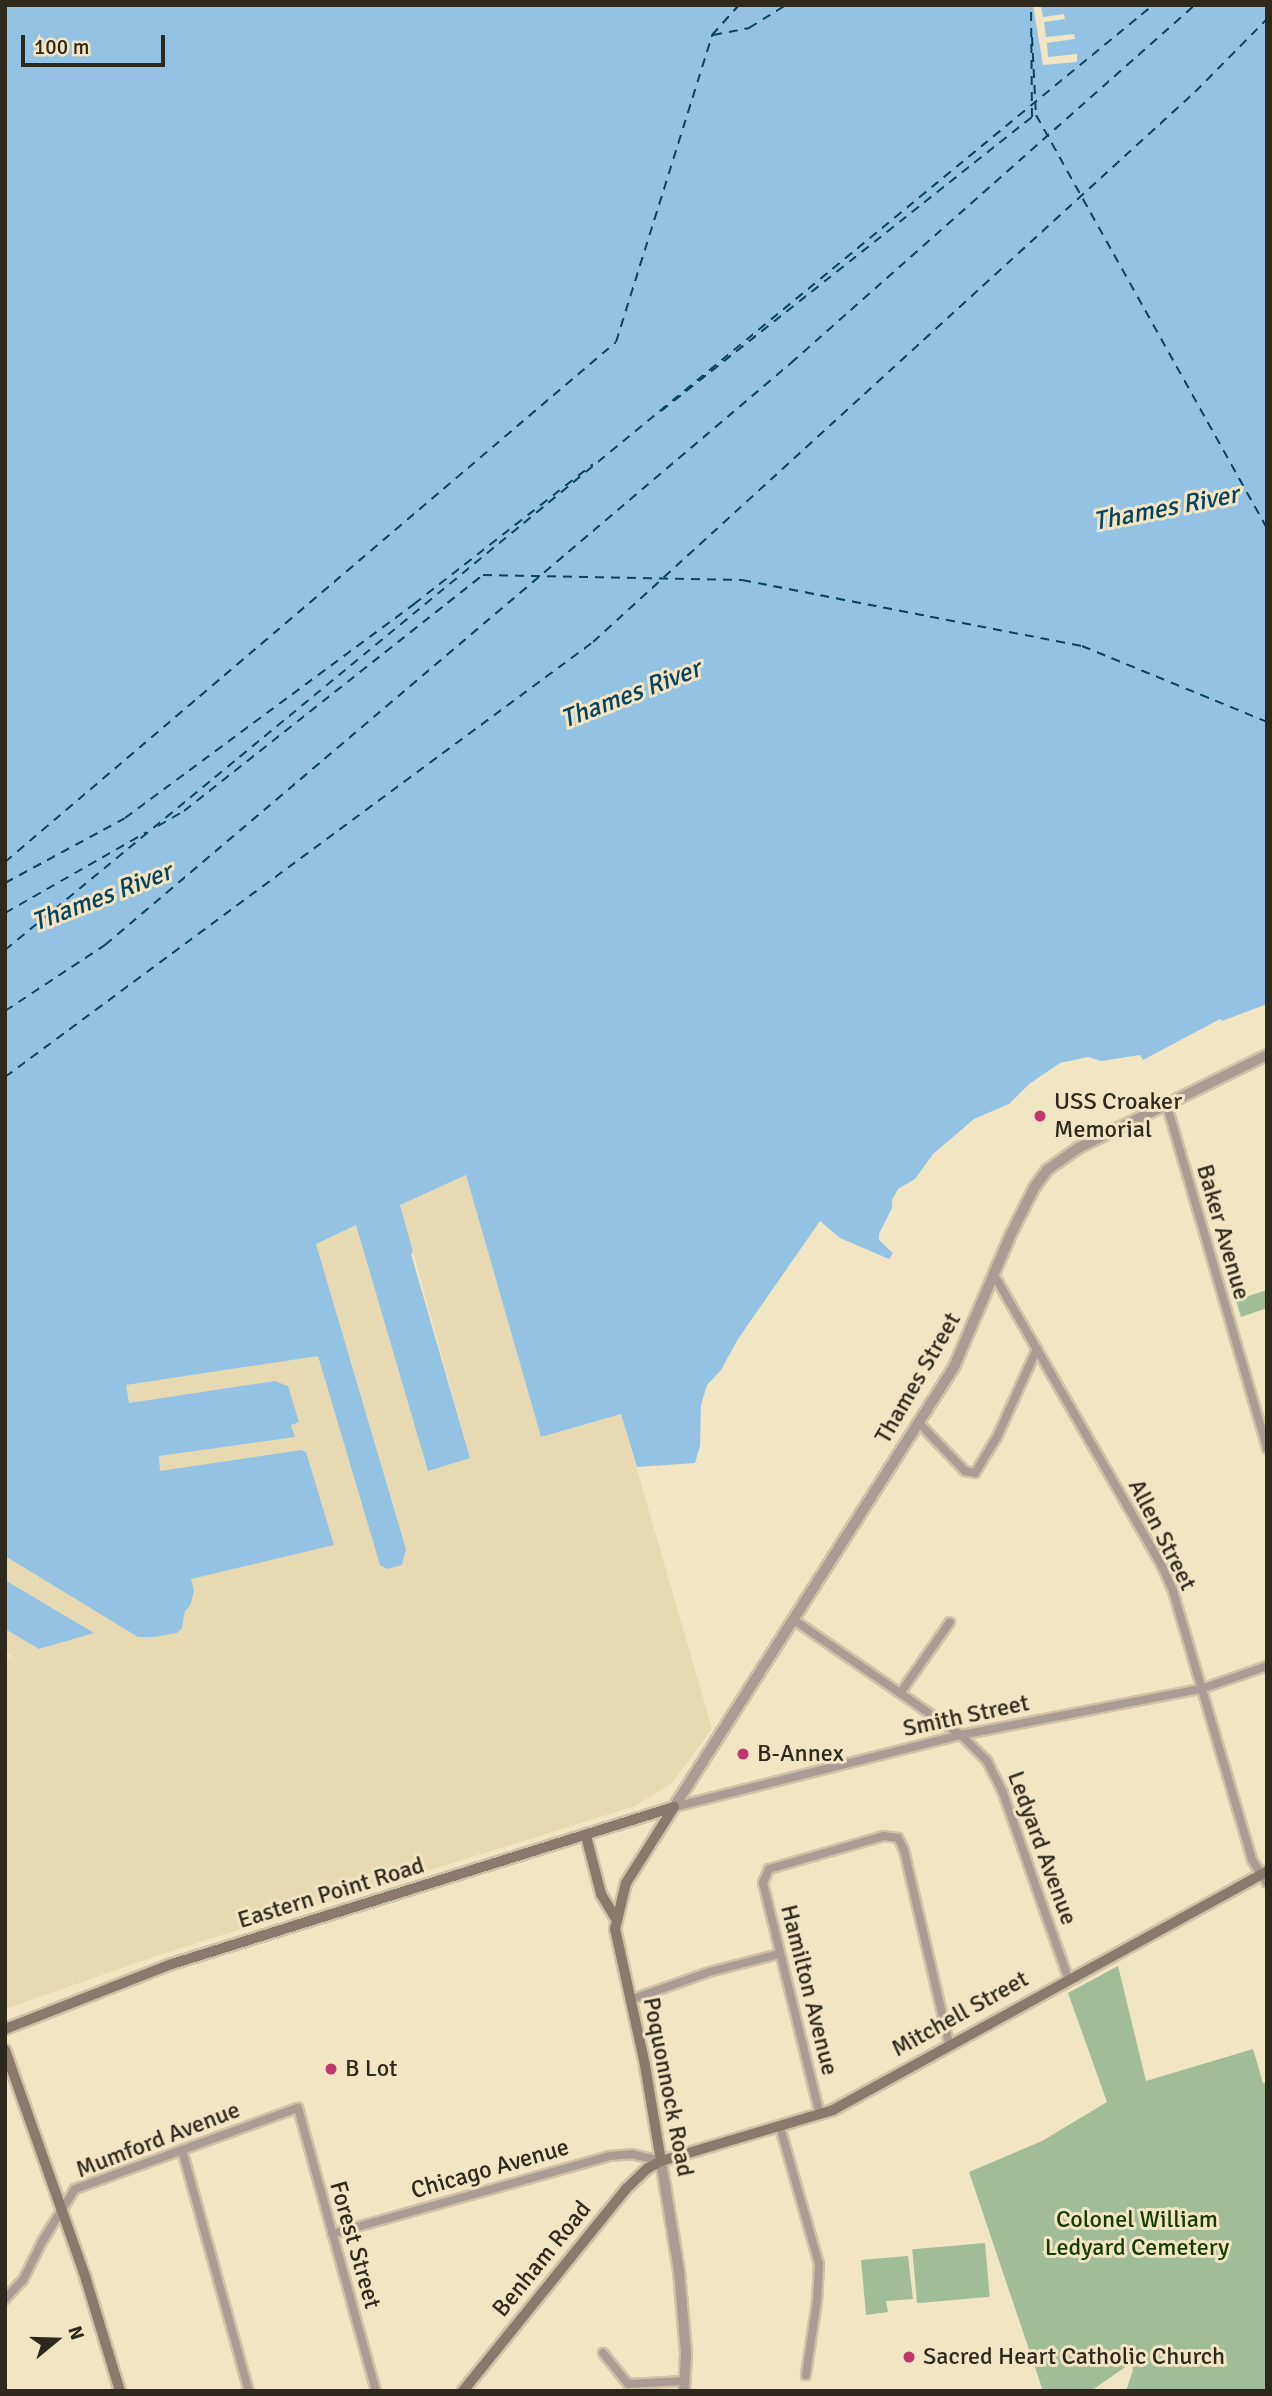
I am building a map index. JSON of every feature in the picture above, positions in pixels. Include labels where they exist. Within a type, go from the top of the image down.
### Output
[{"type":"main road","name":"Eastern Point Road","points":[[5,2029],[172,1964],[674,1807]]},
{"type":"main road","name":"Poquonnock Road","points":[[660,2161],[630,2000],[617,1946],[615,1917],[626,1883],[674,1807]]},
{"type":"main road","points":[[586,1836],[601,1894],[615,1917]]},
{"type":"main road","name":"Mitchell Street","points":[[660,2161],[820,2115],[1068,1978],[1265,1876]]},
{"type":"main road","points":[[5,2050],[62,2210],[120,2391]]},
{"type":"main road","name":"Benham Road","points":[[463,2391],[626,2189],[641,2173],[660,2161]]},
{"type":"street","name":"Thames Street","points":[[674,1807],[954,1367],[1030,1194],[1047,1170],[1078,1149],[1267,1055]]},
{"type":"street","name":"Baker Avenue","points":[[1167,1106],[1267,1449]]},
{"type":"street","name":"Allen Street","points":[[994,1275],[1162,1566],[1252,1860],[1265,1876]]},
{"type":"street","points":[[919,1423],[965,1471],[975,1474],[997,1437],[1037,1349]]},
{"type":"street","name":"Ledyard Avenue","points":[[794,1620],[961,1735],[996,1774],[1068,1978]]},
{"type":"street","points":[[901,1692],[950,1622]]},
{"type":"street","name":"Smith Street","points":[[674,1807],[961,1735],[1201,1689],[1267,1666]]},
{"type":"street","name":"Hamilton Avenue","points":[[820,2115],[763,1884],[765,1873],[774,1867],[884,1836],[898,1838],[904,1850],[949,2043]]},
{"type":"street","points":[[630,2000],[709,1972],[779,1954]]},
{"type":"street","name":"Mumford Avenue","points":[[5,2299],[23,2280],[75,2189],[298,2108]]},
{"type":"street","name":"Forest Street","points":[[298,2108],[376,2391]]},
{"type":"street","points":[[780,2127],[819,2264],[817,2301],[806,2375]]},
{"type":"street","points":[[182,2150],[249,2391]]},
{"type":"street","name":"Chicago Avenue","points":[[332,2234],[610,2156],[631,2154],[660,2161]]},
{"type":"street","name":"Poquonnock Road","points":[[660,2161],[679,2271],[686,2353],[685,2386]]},
{"type":"street","points":[[603,2353],[628,2384],[685,2386]]},
{"type":"shaded area","points":[[466,1175],[541,1437],[621,1414],[712,1729],[672,1783],[635,1806],[162,1954],[5,2009],[5,1659],[12,1656],[5,1652],[5,1629],[39,1649],[94,1633],[5,1580],[5,1556],[138,1637],[172,1634],[182,1628],[191,1579],[306,1452],[300,1450],[160,1472],[158,1456],[294,1437],[291,1424],[298,1422],[288,1386],[274,1381],[128,1403],[125,1385],[318,1356],[380,1565],[402,1564],[406,1548],[316,1244],[356,1225],[428,1470],[470,1458],[400,1205]]},
{"type":"green space","points":[[1267,1290],[1267,1308],[1241,1317],[1236,1300]]},
{"type":"green space","name":"Colonel William Ledyard Cemetery","points":[[1118,1966],[1146,2081],[1253,2049],[1263,2083],[1267,2083],[1267,2391],[1126,2391],[1133,2370],[1131,2363],[1091,2391],[1043,2391],[969,2172],[1042,2141],[1107,2102],[1068,1993]]},
{"type":"green space","points":[[985,2243],[990,2297],[917,2303],[912,2249]]},
{"type":"green space","points":[[908,2256],[913,2299],[886,2301],[888,2312],[866,2315],[861,2260]]},
{"type":"water","name":"Thames River","points":[[5,5],[1267,5],[1267,1004],[1222,1021],[1220,1019],[1143,1060],[1140,1055],[1101,1061],[1088,1057],[1060,1063],[1029,1084],[1009,1104],[974,1119],[933,1154],[915,1179],[898,1189],[879,1234],[879,1240],[893,1253],[889,1259],[840,1238],[820,1221],[738,1339],[721,1370],[707,1385],[701,1405],[700,1446],[695,1463],[637,1467],[621,1414],[541,1437],[466,1175],[400,1205],[413,1252],[411,1254],[470,1458],[428,1471],[356,1225],[316,1244],[406,1549],[402,1565],[387,1569],[380,1565],[318,1356],[126,1385],[129,1403],[275,1381],[288,1386],[299,1422],[291,1425],[295,1437],[159,1456],[160,1471],[301,1450],[306,1452],[334,1545],[191,1579],[194,1591],[190,1606],[185,1611],[182,1628],[177,1633],[154,1637],[138,1637],[5,1556]]},
{"type":"water","points":[[5,1580],[94,1633],[39,1649],[5,1629]]},
{"type":"pier","points":[[1033,5],[1041,5],[1043,17],[1064,14],[1065,19],[1044,22],[1046,37],[1074,34],[1075,39],[1047,43],[1048,57],[1077,54],[1077,62],[1043,65]]},
{"type":"ferry route","points":[[5,862],[616,342],[712,35],[739,5]]},
{"type":"ferry route","points":[[713,35],[749,28],[786,5]]},
{"type":"ferry route","points":[[661,411],[1032,117],[1031,5]]},
{"type":"ferry route","points":[[5,950],[1153,5]]},
{"type":"ferry route","points":[[5,1011],[105,945],[791,363],[1195,5]]},
{"type":"ferry route","points":[[5,1077],[593,642],[1195,92],[1267,19]]},
{"type":"ferry route","points":[[1032,37],[1036,115],[1267,529]]},
{"type":"ferry route","points":[[5,883],[125,818],[414,604],[593,464]]},
{"type":"ferry route","points":[[158,826],[184,811],[483,575],[742,580],[1082,646],[1267,722]]},
{"type":"ferry route","points":[[5,913],[147,832]]},
{"type":"place","name":"USS Croaker Memorial","points":[[1040,1116]]},
{"type":"place","name":"B-Annex","points":[[743,1754]]},
{"type":"place","name":"B Lot","points":[[331,2069]]},
{"type":"place","name":"Sacred Heart Catholic Church","points":[[909,2357]]}]
